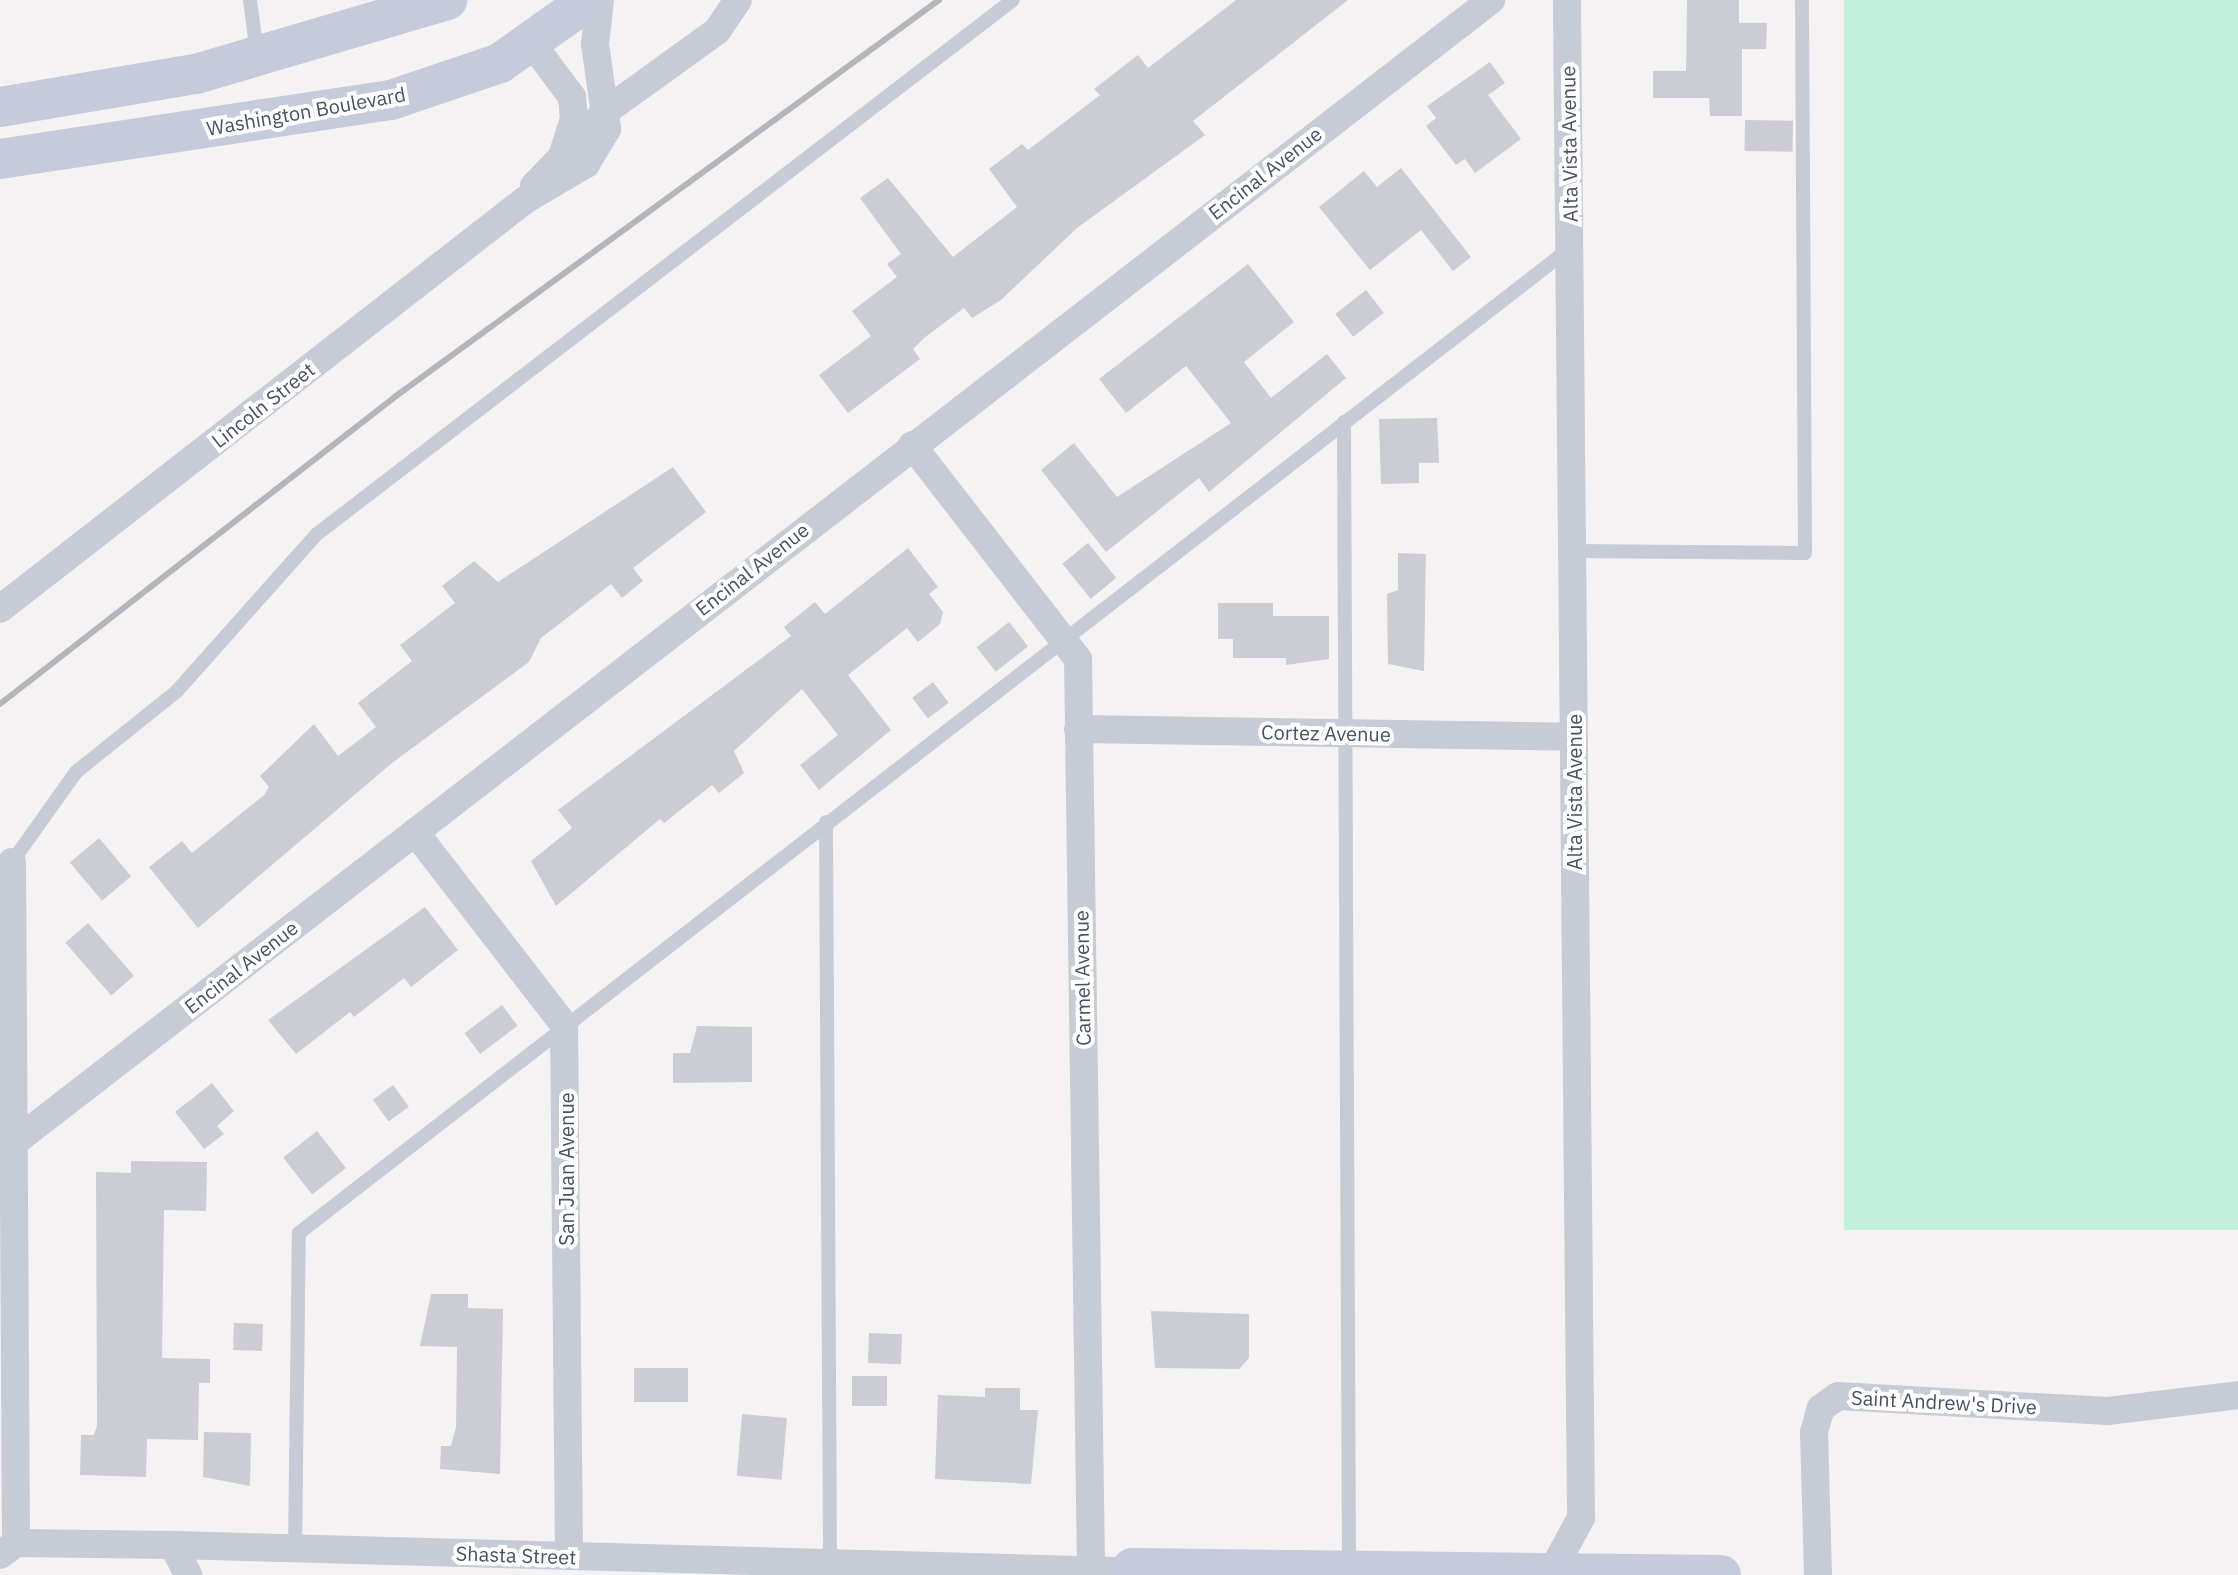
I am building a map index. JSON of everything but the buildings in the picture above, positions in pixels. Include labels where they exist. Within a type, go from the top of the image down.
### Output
[{"type":"main road","points":[[0,107],[257,59],[447,0]]},
{"type":"main road","name":"Washington Boulevard","points":[[0,159],[391,100],[462,80],[531,42],[589,0]]},
{"type":"main road","name":"Shasta Street","points":[[1144,1571],[1349,1570],[1721,1575]]},
{"type":"street","name":"Lincoln Street","points":[[0,609],[525,200],[586,164],[603,145],[606,111],[595,44],[600,0]]},
{"type":"street","name":"Lincoln Street","points":[[525,200],[606,111],[694,50],[738,0]]},
{"type":"street","name":"Encinal Avenue","points":[[16,1141],[1491,0]]},
{"type":"street","name":"Alta Vista Avenue","points":[[1550,1574],[1581,1518],[1567,0]]},
{"type":"street","name":"Lincoln Street","points":[[531,42],[572,97],[570,140],[559,161]]},
{"type":"street","name":"Carmel Avenue","points":[[912,445],[1078,659],[1091,1567]]},
{"type":"street","name":"Cortez Avenue","points":[[1078,729],[1574,737]]},
{"type":"street","points":[[415,832],[564,1025]]},
{"type":"street","points":[[6,867],[16,1141],[8,1220],[8,1549]]},
{"type":"street","name":"San Juan Avenue","points":[[564,1025],[569,1556]]},
{"type":"street","name":"Saint Andrew's Drive","points":[[1818,1575],[1814,1432],[1821,1408],[1838,1396],[2108,1411],[2238,1395]]},
{"type":"street","points":[[173,1545],[188,1575]]},
{"type":"street","name":"Shasta Street","points":[[8,1549],[173,1545],[295,1549],[523,1565],[569,1556],[834,1568],[1091,1567],[1144,1571]]},
{"type":"lane","points":[[250,0],[257,59]]},
{"type":"lane","points":[[6,867],[76,772],[177,691],[317,534],[1013,0]]},
{"type":"lane","points":[[1573,551],[1805,553],[1802,0]]},
{"type":"lane","points":[[295,1549],[299,1233],[1570,247]]},
{"type":"lane","points":[[1344,422],[1349,1570]]},
{"type":"lane","points":[[826,822],[834,1568]]},
{"type":"green space","points":[[1844,0],[2238,0],[2238,1230],[1844,1230]]},
{"type":"railway","points":[[0,704],[396,396],[939,0]]}]
